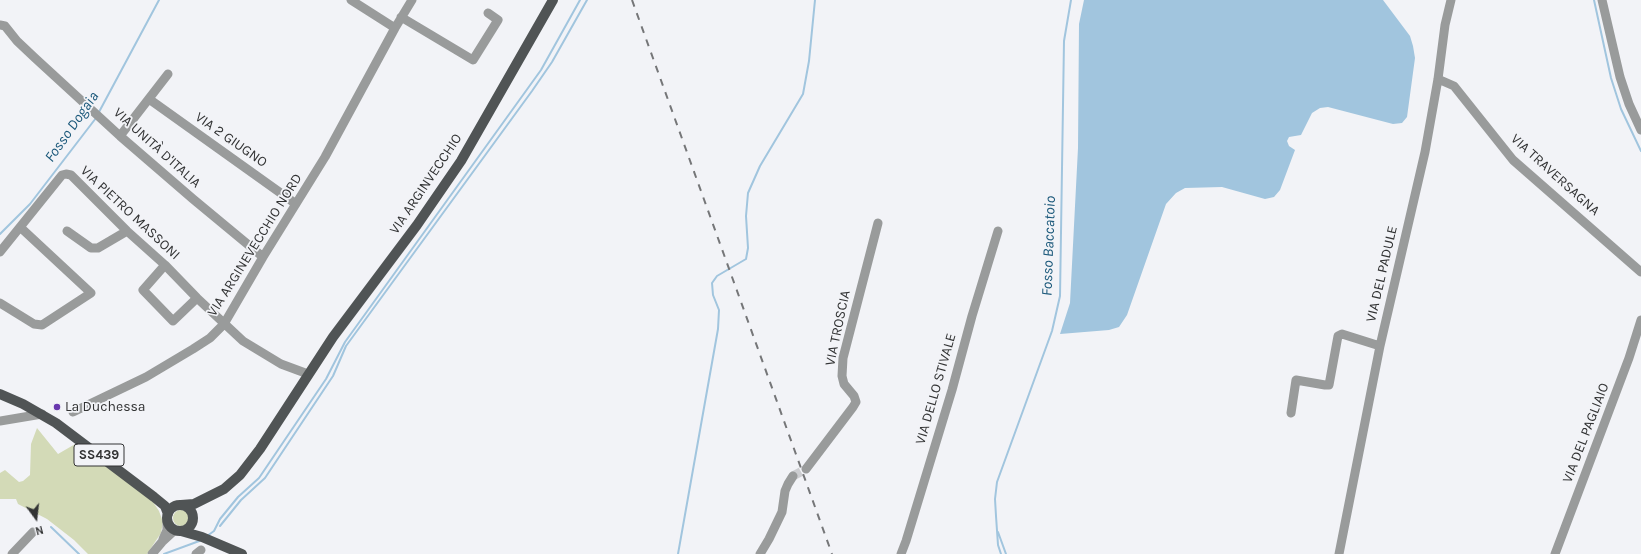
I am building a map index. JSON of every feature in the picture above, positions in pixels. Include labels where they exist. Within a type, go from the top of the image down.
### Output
[{"type":"main road","name":"VIA ARGINVECCHIO","points":[[206,499],[224,489],[240,475],[260,450],[332,337],[417,225],[461,161],[553,0]]},
{"type":"main road","name":"SS439","points":[[0,394],[23,404],[56,423],[173,512]]},
{"type":"main road","points":[[173,512],[206,499]]},
{"type":"main road","points":[[178,530],[189,528],[192,517],[206,499]]},
{"type":"main road","name":"SS439","points":[[173,512],[188,508],[195,528],[207,539]]},
{"type":"main road","name":"SS439","points":[[173,512],[170,526],[178,530]]},
{"type":"main road","points":[[178,530],[207,539],[242,554]]},
{"type":"street","points":[[352,0],[395,28]]},
{"type":"street","name":"VIA ARGINEVECCHIO NORD","points":[[73,412],[146,377],[210,338],[224,324],[263,257],[325,157],[401,17],[412,0]]},
{"type":"street","name":"VIA DEL PADULE","points":[[1339,554],[1380,346],[1425,152],[1438,78],[1445,25],[1452,0]]},
{"type":"street","points":[[1602,0],[1620,77],[1629,104],[1641,130]]},
{"type":"street","points":[[401,17],[473,60],[498,20],[488,13]]},
{"type":"street","name":"VIA UNITÀ D'ITALIA","points":[[0,25],[5,26],[17,41],[120,136],[263,257]]},
{"type":"street","points":[[120,136],[168,74]]},
{"type":"street","name":"VIA TRAVERSAGNA","points":[[1438,78],[1454,86],[1483,125],[1513,160],[1641,272]]},
{"type":"street","name":"VIA 2 GIUGNO","points":[[149,99],[296,204]]},
{"type":"street","name":"VIA PIETRO MASSONI","points":[[0,252],[62,175],[71,175],[127,231],[243,341],[281,364],[308,374]]},
{"type":"street","name":"VIA TROSCIA","points":[[806,470],[856,402],[854,396],[844,384],[842,376],[843,358],[878,223]]},
{"type":"street","points":[[0,303],[34,324],[42,324],[91,293],[20,227]]},
{"type":"street","points":[[67,231],[91,248],[98,248],[127,231]]},
{"type":"street","name":"VIA DELLO STIVALE","points":[[901,554],[952,390],[972,316],[998,231]]},
{"type":"street","points":[[165,266],[143,290],[173,321],[197,298]]},
{"type":"street","name":"VIA DEL PAGLIAIO","points":[[1555,554],[1630,358],[1641,320]]},
{"type":"street","points":[[1291,413],[1296,380],[1325,385],[1329,384],[1338,336],[1342,334],[1380,346]]},
{"type":"street","points":[[0,421],[33,417],[42,414]]},
{"type":"street","points":[[760,554],[782,512],[785,491],[793,476]]},
{"type":"street","points":[[162,542],[173,512]]},
{"type":"street","points":[[153,553],[162,542],[178,530]]},
{"type":"street","points":[[12,554],[33,532]]},
{"type":"green space","points":[[37,428],[58,454],[77,443],[153,502],[159,511],[163,522],[161,533],[147,554],[88,554],[74,540],[47,519],[18,504],[16,499],[0,499],[0,473],[5,470],[19,482],[23,481],[30,475],[31,444]]},
{"type":"green space","points":[[181,510],[187,512],[189,518],[187,524],[181,526],[175,524],[173,518],[175,512]]},
{"type":"water","points":[[1084,0],[1383,0],[1410,36],[1413,46],[1415,58],[1407,117],[1402,123],[1393,124],[1328,107],[1320,108],[1312,113],[1301,135],[1289,137],[1287,141],[1289,146],[1295,150],[1280,190],[1274,197],[1265,199],[1222,187],[1185,188],[1176,193],[1166,204],[1127,315],[1119,327],[1109,330],[1060,334],[1070,303],[1078,148],[1079,24]]},
{"type":"waterway","name":"Fosso Dogaia","points":[[99,112],[159,0]]},
{"type":"waterway","points":[[207,536],[214,531],[220,519],[238,497],[259,478],[326,379],[345,342],[541,70],[580,0]]},
{"type":"waterway","points":[[220,526],[241,500],[265,478],[333,376],[346,346],[532,91],[552,62],[587,0]]},
{"type":"waterway","points":[[678,554],[718,329],[719,310],[713,295],[712,283],[717,276],[746,259],[748,248],[746,216],[748,193],[760,166],[803,94],[809,61],[815,0]]},
{"type":"waterway","name":"Fosso Baccatoio","points":[[1001,554],[998,545],[995,499],[997,482],[1052,331],[1060,296],[1064,41],[1071,0]]},
{"type":"waterway","points":[[1594,0],[1611,78],[1621,109],[1641,151]]},
{"type":"waterway","name":"Fosso Dogaia","points":[[0,234],[30,204],[96,118]]},
{"type":"waterway","points":[[51,527],[79,554]]},
{"type":"waterway","points":[[998,532],[1006,554]]},
{"type":"waterway","points":[[164,554],[202,540]]},
{"type":"tunnel","points":[[793,476],[806,469]]},
{"type":"railway","points":[[632,0],[832,554]]},
{"type":"place","name":"La Duchessa","points":[[57,407]]}]
